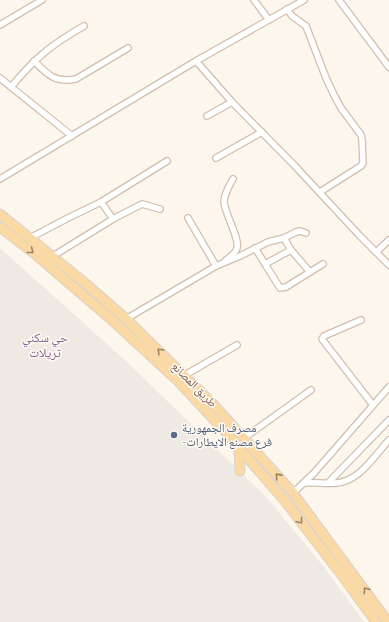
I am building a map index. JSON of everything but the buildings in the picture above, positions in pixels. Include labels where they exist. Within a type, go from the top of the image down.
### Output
[{"type":"main road","name":"طريق المصانع","points":[[0,214],[53,256],[126,319],[213,404],[293,493],[388,622]]},
{"type":"main road","name":"طريق المصانع","points":[[0,227],[34,254],[142,347],[178,381],[290,507],[376,622]]},
{"type":"main road","points":[[238,447],[240,471]]},
{"type":"street","points":[[0,25],[24,12],[33,2],[42,0]]},
{"type":"street","points":[[254,0],[269,20]]},
{"type":"street","points":[[0,179],[196,61],[304,0]]},
{"type":"street","points":[[339,0],[389,67]]},
{"type":"street","points":[[288,10],[292,16],[306,26],[334,95],[341,108],[357,128],[362,140],[363,163],[361,166],[320,192]]},
{"type":"street","points":[[11,86],[34,61],[52,45],[84,26]]},
{"type":"street","points":[[34,61],[52,77],[71,80],[76,79],[128,48]]},
{"type":"street","points":[[196,61],[232,102],[389,265]]},
{"type":"street","points":[[0,78],[72,136]]},
{"type":"street","points":[[208,116],[232,102]]},
{"type":"street","points":[[216,158],[262,132]]},
{"type":"street","points":[[30,238],[101,202],[167,161]]},
{"type":"street","points":[[223,263],[237,250],[238,247],[238,242],[228,218],[224,201],[226,192],[233,179]]},
{"type":"street","points":[[101,202],[112,219]]},
{"type":"street","points":[[53,256],[112,219],[142,204],[160,209]]},
{"type":"street","points":[[188,218],[216,266]]},
{"type":"street","points":[[126,319],[216,266],[268,242],[284,238],[300,231],[306,233]]},
{"type":"street","points":[[284,238],[291,250],[310,272]]},
{"type":"street","points":[[376,252],[389,240]]},
{"type":"street","points":[[255,248],[280,288],[286,287],[323,264]]},
{"type":"street","points":[[265,264],[291,250]]},
{"type":"street","points":[[361,320],[324,336],[322,339],[373,405]]},
{"type":"street","points":[[185,375],[237,345]]},
{"type":"street","points":[[293,493],[314,473],[389,387]]},
{"type":"street","points":[[244,438],[311,390]]},
{"type":"street","points":[[328,484],[389,420]]},
{"type":"street","points":[[304,483],[328,484],[349,481],[389,440]]},
{"type":"shaded area","points":[[0,248],[127,362],[268,499],[324,567],[364,622],[0,622]]},
{"type":"place","name":"مصرف الجمهورية -فرع مصنع الايطارات","points":[[174,435]]},
{"type":"district","name":"حي سكني تريلات","points":[[45,346]]}]
